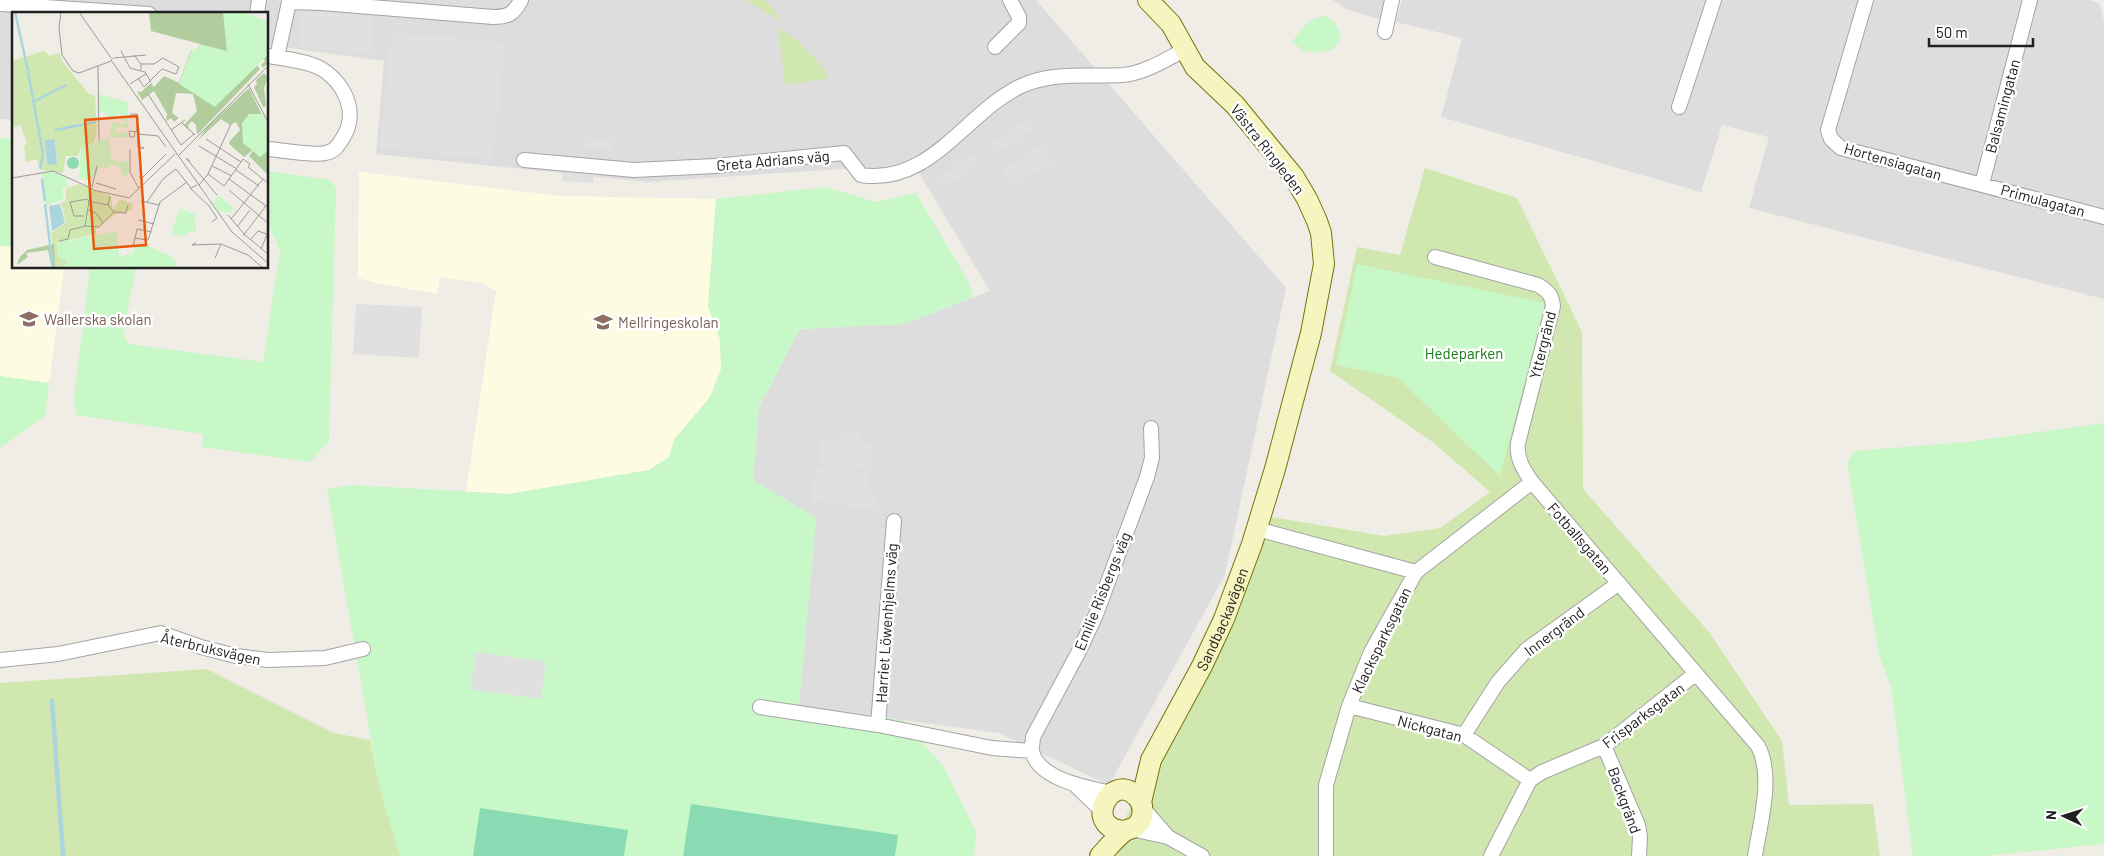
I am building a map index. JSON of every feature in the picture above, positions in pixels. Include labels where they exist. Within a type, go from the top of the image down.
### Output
[{"type":"street","points":[[269,149],[325,154],[335,149],[346,132],[351,114],[346,94],[332,78],[314,65],[272,57],[290,1],[506,17],[515,11],[521,0]]},
{"type":"street","points":[[994,47],[1019,23],[1019,17],[1010,0]]},
{"type":"street","name":"Västra Ringleden","points":[[1148,0],[1171,24],[1196,67],[1235,105],[1294,177],[1308,199],[1321,233],[1324,264],[1320,294],[1275,469]]},
{"type":"street","points":[[1385,32],[1392,0]]},
{"type":"street","points":[[1679,106],[1714,0]]},
{"type":"street","name":"Hortensiagatan","points":[[1866,0],[1828,130],[1831,140],[1841,148],[1850,151],[1982,184]]},
{"type":"street","name":"Balsamingatan","points":[[1982,184],[2030,0]]},
{"type":"street","points":[[0,4],[119,12]]},
{"type":"street","name":"Greta Adrians väg","points":[[524,160],[634,170],[725,165],[844,153],[861,175],[872,177],[892,174],[917,165],[940,149],[1000,98],[1020,87],[1043,78],[1072,74],[1124,74],[1137,72],[1186,49]]},
{"type":"street","name":"Primulagatan","points":[[1982,184],[2104,217]]},
{"type":"street","name":"Yttergränd","points":[[1435,257],[1538,285],[1547,290],[1552,298],[1553,306],[1517,452],[1522,467],[1532,482]]},
{"type":"street","name":"Emilie Risbergs väg","points":[[1032,751],[1033,737],[1095,617],[1147,477],[1152,458],[1151,428]]},
{"type":"street","name":"Sandbackavägen","points":[[1142,805],[1151,760],[1206,658],[1224,619],[1257,529],[1275,469]]},
{"type":"street","points":[[1257,529],[1416,572],[1532,482]]},
{"type":"street","name":"Fotballsgatan","points":[[1532,482],[1758,746],[1764,758],[1766,776],[1755,856]]},
{"type":"street","name":"Harriet Löwenhjelms väg","points":[[878,725],[894,521]]},
{"type":"street","name":"Klacksparksgatan","points":[[1326,856],[1326,785],[1349,706],[1371,652],[1416,572]]},
{"type":"street","name":"Innergränd","points":[[1464,735],[1493,689],[1526,650],[1619,583]]},
{"type":"street","name":"Återbruksvägen","points":[[0,660],[58,654],[161,633],[202,648],[236,656],[268,660],[325,658],[363,649]]},
{"type":"street","name":"Frisparksgatan","points":[[1530,780],[1542,772],[1604,746],[1695,674]]},
{"type":"street","name":"Nickgatan","points":[[1349,706],[1464,735],[1530,780]]},
{"type":"street","name":"Harriet Löwenhjelms väg","points":[[760,707],[878,725],[992,748],[1032,751]]},
{"type":"street","name":"Backgränd","points":[[1604,746],[1638,825],[1640,837],[1639,856]]},
{"type":"street","points":[[1032,751],[1040,767],[1074,785],[1103,814],[1112,829],[1168,837],[1202,856]]},
{"type":"street","name":"Sandbackavägen","points":[[1115,792],[1151,760]]},
{"type":"street","points":[[1491,856],[1530,780]]},
{"type":"street","points":[[1074,785],[1133,793],[1168,837]]},
{"type":"street","points":[[1095,856],[1103,814],[1103,804],[1115,792]]},
{"type":"street","points":[[1100,856],[1140,821],[1142,805]]},
{"type":"shaded area","points":[[0,0],[1036,0],[1286,288],[1225,575],[1109,785],[998,733],[799,706],[816,518],[753,480],[759,407],[800,329],[904,324],[990,291],[919,173],[841,169],[648,182],[376,154],[384,61],[269,45],[269,12],[12,12],[12,120],[0,119]]},
{"type":"shaded area","points":[[1333,0],[1386,0],[1381,20],[1346,9]]},
{"type":"shaded area","points":[[1402,0],[2090,0],[2100,4],[2104,22],[2104,299],[1749,208],[1769,137],[1722,125],[1701,192],[1441,117],[1462,38],[1396,22]]},
{"type":"shaded area","points":[[303,11],[374,17],[371,53],[299,47]]},
{"type":"shaded area","points":[[392,32],[505,43],[493,159],[380,148]]},
{"type":"shaded area","points":[[1027,120],[1033,130],[997,153],[991,143]]},
{"type":"shaded area","points":[[587,138],[612,140],[611,150],[586,148]]},
{"type":"shaded area","points":[[1042,146],[1052,164],[1011,187],[1001,170]]},
{"type":"shaded area","points":[[973,155],[979,165],[943,188],[936,178]]},
{"type":"shaded area","points":[[563,169],[594,171],[593,183],[562,181]]},
{"type":"shaded area","name":"Mellringeskolan","points":[[359,172],[561,196],[716,199],[708,306],[720,339],[721,369],[710,397],[674,440],[669,457],[649,470],[509,494],[466,492],[496,291],[481,283],[440,277],[437,294],[358,278]]},
{"type":"shaded area","name":"Wallerska skolan","points":[[0,246],[12,247],[12,269],[64,269],[49,383],[0,376]]},
{"type":"shaded area","points":[[356,304],[422,307],[419,358],[353,354]]},
{"type":"shaded area","points":[[839,431],[860,433],[859,443],[871,444],[870,467],[818,464],[819,440],[838,441]]},
{"type":"shaded area","points":[[815,469],[870,473],[869,482],[877,500],[876,509],[811,501]]},
{"type":"shaded area","points":[[476,652],[546,662],[541,699],[470,689]]},
{"type":"green space","points":[[746,0],[765,0],[781,18],[779,20]]},
{"type":"green space","points":[[1326,16],[1336,25],[1341,39],[1332,50],[1314,53],[1309,50],[1306,53],[1292,42],[1302,28],[1310,21]]},
{"type":"green space","points":[[778,28],[800,44],[830,78],[785,85]]},
{"type":"green space","points":[[0,138],[12,139],[12,247],[0,246]]},
{"type":"green space","points":[[1425,168],[1517,198],[1582,332],[1583,489],[1709,632],[1782,741],[1789,805],[1873,804],[1880,856],[1107,856],[1272,517],[1385,536],[1440,528],[1490,492],[1434,443],[1330,371],[1357,247],[1400,255]]},
{"type":"green space","points":[[269,171],[331,180],[336,188],[329,441],[310,462],[202,447],[203,434],[76,415],[74,398],[90,269],[136,269],[123,335],[129,344],[263,362],[280,251],[269,225]]},
{"type":"green space","points":[[826,187],[876,202],[916,193],[969,283],[973,297],[904,324],[800,329],[759,407],[753,480],[816,518],[799,706],[902,720],[943,766],[976,832],[974,856],[400,856],[379,785],[327,489],[353,485],[509,494],[649,470],[669,457],[674,440],[710,397],[721,369],[720,339],[708,306],[716,199]]},
{"type":"green space","name":"Hedeparken","points":[[1357,264],[1545,303],[1500,476],[1398,378],[1336,365]]},
{"type":"green space","points":[[0,376],[49,383],[45,416],[0,448]]},
{"type":"green space","points":[[2104,423],[2104,844],[1985,856],[1913,856],[1891,687],[1879,656],[1847,463],[1854,451],[1966,442]]},
{"type":"green space","points":[[207,669],[334,733],[370,740],[379,785],[400,856],[0,856],[0,683]]},
{"type":"green space","points":[[691,804],[898,835],[895,856],[683,856]]},
{"type":"green space","points":[[480,808],[628,830],[624,856],[473,856]]},
{"type":"waterway","points":[[52,701],[63,856]]},
{"type":"place","name":"Wallerska skolan","points":[[29,319]]},
{"type":"place","name":"Mellringeskolan","points":[[603,322]]}]
